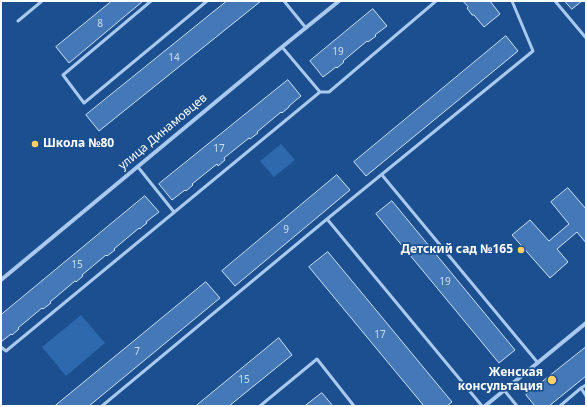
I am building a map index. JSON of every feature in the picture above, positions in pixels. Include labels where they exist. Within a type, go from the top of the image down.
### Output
[{"type":"street","name":"улица Динамовцев","points":[[1,280],[282,46],[339,1]]},
{"type":"street","points":[[484,406],[586,323]]},
{"type":"lane","points":[[18,21],[42,1]]},
{"type":"lane","points":[[151,1],[63,75],[84,103],[207,1]]},
{"type":"lane","points":[[284,1],[306,28]]},
{"type":"lane","points":[[1,347],[6,351],[320,92],[329,92],[436,1]]},
{"type":"lane","points":[[102,406],[327,219],[533,51],[512,1]]},
{"type":"lane","points":[[555,1],[586,38]]},
{"type":"lane","points":[[282,46],[320,92]]},
{"type":"lane","points":[[138,167],[174,212]]},
{"type":"lane","points":[[382,175],[538,362]]},
{"type":"lane","points":[[327,219],[484,406]]},
{"type":"lane","points":[[260,406],[317,359],[354,406]]},
{"type":"lane","points":[[560,406],[586,385]]},
{"type":"lane","points":[[582,388],[586,396]]},
{"type":"lane","points":[[504,390],[517,406]]},
{"type":"shaded area","points":[[281,144],[295,160],[274,177],[260,161]]},
{"type":"shaded area","points":[[81,315],[105,343],[66,376],[42,347]]},
{"type":"building","points":[[112,1],[143,1],[69,63],[56,47]]},
{"type":"building","points":[[227,1],[261,1],[99,131],[86,115]]},
{"type":"building","points":[[463,1],[490,1],[500,14],[484,27],[474,15],[472,15]]},
{"type":"building","points":[[565,1],[582,1],[572,9]]},
{"type":"building","points":[[373,9],[387,26],[343,61],[344,62],[337,68],[336,67],[323,77],[310,61]]},
{"type":"building","points":[[506,36],[518,51],[366,176],[354,162]]},
{"type":"building","points":[[288,80],[301,96],[257,132],[258,133],[250,139],[249,138],[224,158],[225,160],[218,166],[217,164],[192,184],[193,185],[186,191],[185,190],[172,200],[159,184]]},
{"type":"building","points":[[337,175],[350,190],[235,286],[222,271]]},
{"type":"building","points":[[568,188],[586,209],[586,243],[577,232],[557,249],[568,262],[550,278],[512,235],[530,220],[549,241],[569,224],[551,202]]},
{"type":"building","points":[[145,196],[159,212],[114,249],[115,250],[107,256],[106,255],[82,275],[83,276],[76,282],[75,281],[50,302],[51,303],[43,309],[42,308],[12,335],[11,334],[1,342],[1,315]]},
{"type":"building","points":[[392,201],[515,350],[499,363],[376,214]]},
{"type":"building","points":[[328,252],[452,402],[447,406],[424,406],[309,267]]},
{"type":"building","points":[[206,282],[220,298],[89,406],[55,406]]},
{"type":"building","points":[[279,338],[292,355],[229,406],[196,406]]},
{"type":"building","points":[[586,347],[586,376],[549,406],[535,406],[526,395]]},
{"type":"building","points":[[322,393],[333,406],[305,406]]},
{"type":"place","name":"Школа №80","points":[[35,144]]},
{"type":"place","name":"Детский сад №165","points":[[521,250]]},
{"type":"place","name":"Женская консультация","points":[[552,380]]}]
